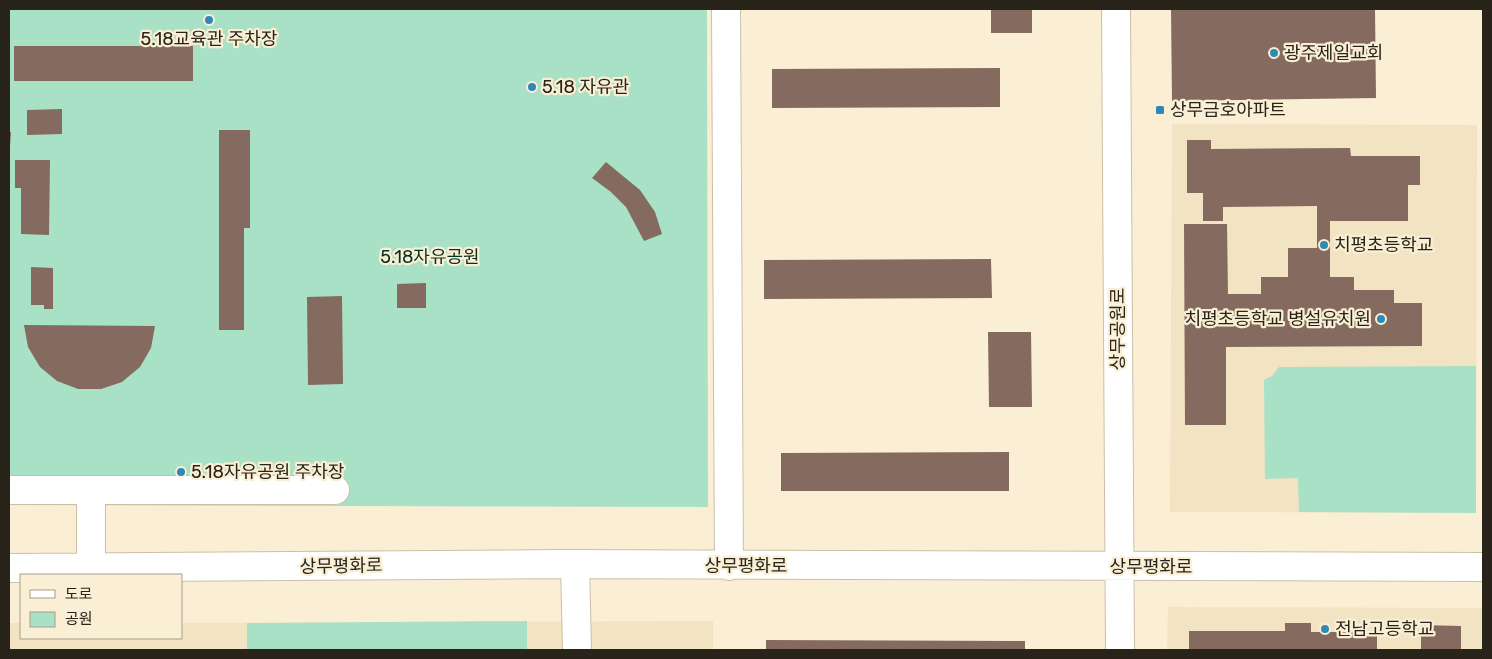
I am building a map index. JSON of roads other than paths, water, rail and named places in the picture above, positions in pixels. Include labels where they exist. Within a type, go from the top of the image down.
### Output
[{"type":"street","points":[[726,9],[729,566]]},
{"type":"street","name":"상무공원로","points":[[1116,9],[1120,650]]},
{"type":"street","points":[[9,490],[335,490]]},
{"type":"street","points":[[91,568],[92,490]]},
{"type":"street","points":[[575,564],[577,650]]},
{"type":"street","name":"상무평화로","points":[[9,568],[575,564],[1483,568]]},
{"type":"place","name":"5.18교육관 주차장","points":[[209,20]]},
{"type":"place","name":"광주제일교회","points":[[1274,53]]},
{"type":"place","name":"5.18 자유관","points":[[532,87]]},
{"type":"place","name":"상무금호아파트","points":[[1160,110]]},
{"type":"place","name":"치평초등학교","points":[[1324,245]]},
{"type":"place","name":"치평초등학교 병설유치원","points":[[1381,319]]},
{"type":"place","name":"5.18자유공원 주차장","points":[[181,472]]},
{"type":"place","name":"전남고등학교","points":[[1325,629]]},
{"type":"park label","name":"5.18자유공원","points":[[430,257]]}]
